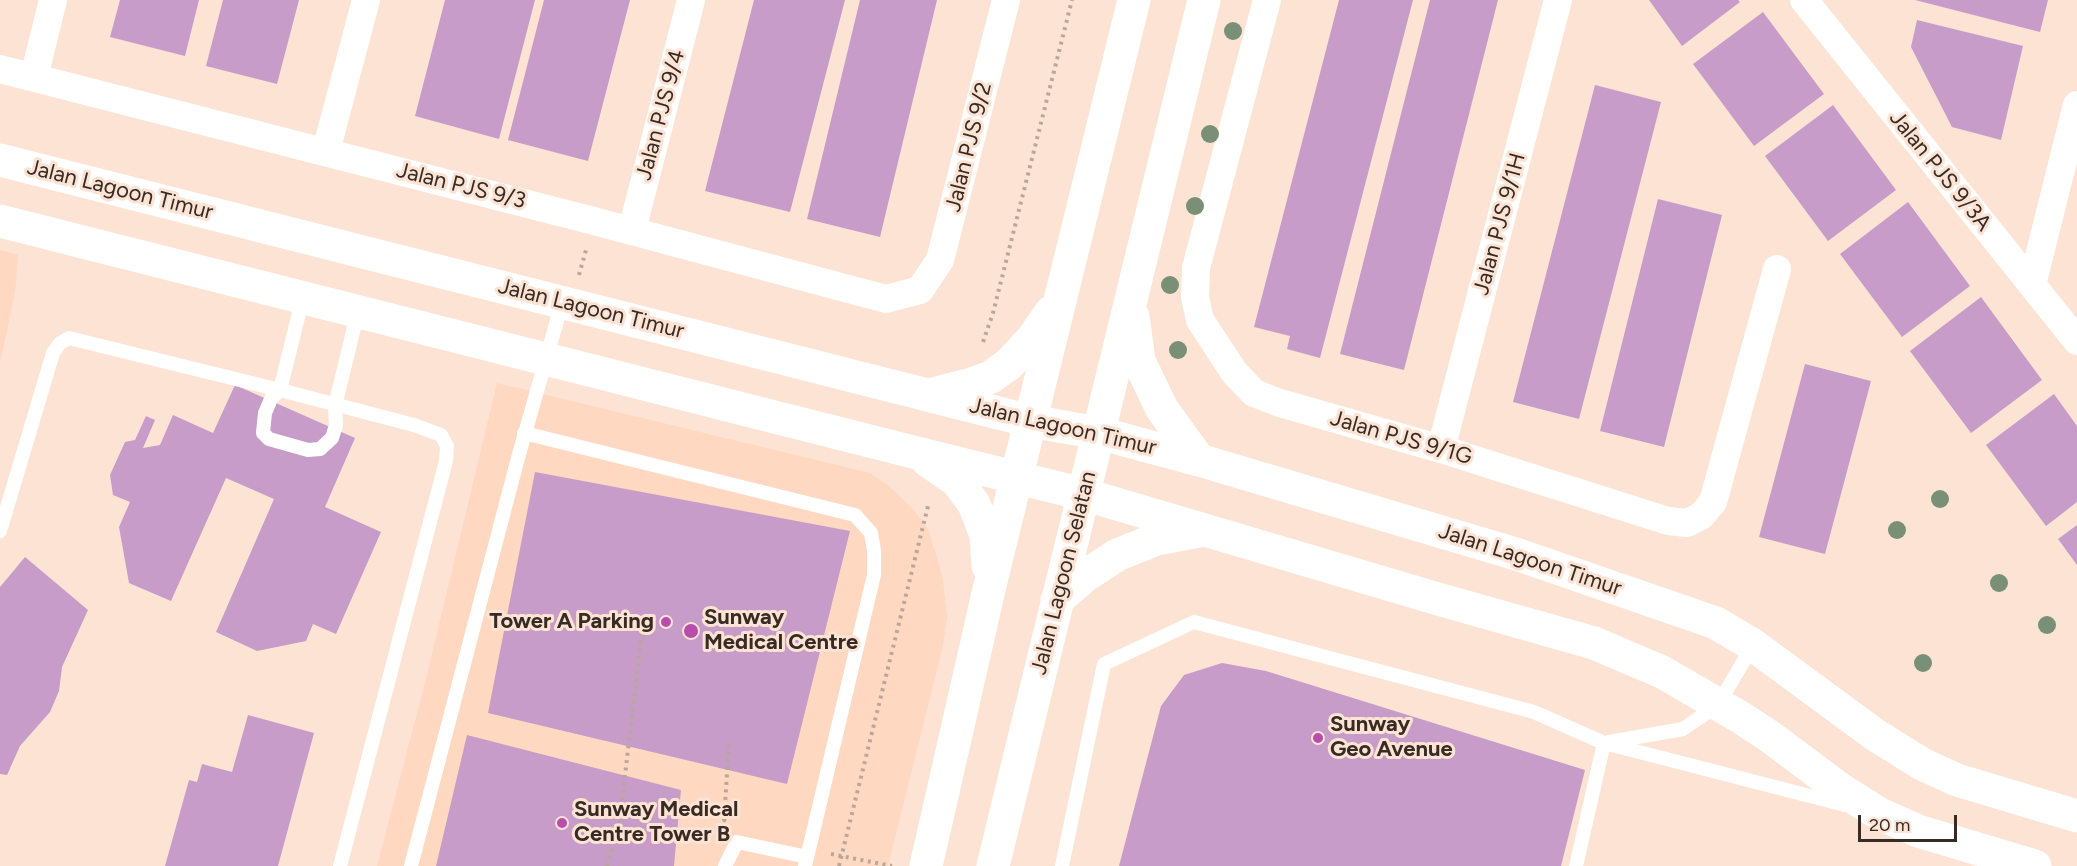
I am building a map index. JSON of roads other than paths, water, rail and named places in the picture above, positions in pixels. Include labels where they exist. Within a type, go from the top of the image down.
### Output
[{"type":"main road","points":[[926,866],[1058,301],[1134,0]]},
{"type":"main road","name":"Jalan Lagoon Selatan","points":[[993,866],[1204,0]]},
{"type":"main road","name":"Jalan Lagoon Timur","points":[[0,160],[1030,421],[1099,433],[1199,460],[1516,554],[1706,619],[1753,645],[1874,734],[1922,764],[1957,780],[2077,816]]},
{"type":"main road","points":[[0,221],[1083,494],[1594,643],[1662,672],[1718,705],[1769,736],[1840,789],[1878,813],[1918,831],[2036,866]]},
{"type":"main road","points":[[1131,296],[1139,361],[1162,408],[1199,460]]},
{"type":"main road","points":[[928,395],[991,377],[1009,364],[1033,338],[1058,301]]},
{"type":"main road","points":[[917,453],[957,481],[974,504],[986,536],[990,585]]},
{"type":"main road","points":[[1057,600],[1085,576],[1118,555],[1157,539],[1204,530]]},
{"type":"street","points":[[34,77],[53,0]]},
{"type":"street","points":[[326,151],[366,0]]},
{"type":"street","name":"Jalan PJS 9/4","points":[[632,231],[691,0]]},
{"type":"street","name":"Jalan PJS 9/2","points":[[921,290],[940,261],[1006,0]]},
{"type":"street","name":"Jalan PJS 9/1G","points":[[1267,0],[1196,268],[1195,297],[1200,320],[1234,372],[1254,393],[1280,403],[1442,449],[1668,521],[1687,523],[1701,516],[1713,502],[1777,269]]},
{"type":"street","name":"Jalan PJS 9/1H","points":[[1442,449],[1558,0]]},
{"type":"street","name":"Jalan PJS 9/3A","points":[[1816,6],[2077,341]]},
{"type":"street","name":"Jalan PJS 9/3","points":[[0,69],[594,220],[886,299],[921,290]]},
{"type":"street","points":[[2032,285],[2077,105]]},
{"type":"lane","points":[[303,297],[280,390],[271,399],[265,413],[263,433],[269,439],[308,450],[320,448],[332,438],[336,425],[335,406],[358,311]]},
{"type":"lane","points":[[411,866],[524,433],[545,359],[567,303]]},
{"type":"lane","points":[[0,531],[53,353],[60,343],[69,338],[280,390],[441,435],[447,446],[446,461],[340,866]]},
{"type":"lane","points":[[524,433],[855,514],[871,533],[874,575],[806,862],[736,842],[725,866]]},
{"type":"lane","points":[[1062,866],[1104,664],[1194,622],[1534,712],[1604,743],[1878,813]]},
{"type":"lane","points":[[1604,743],[1683,729],[1718,705],[1753,645]]},
{"type":"lane","points":[[1576,866],[1604,743]]},
{"type":"place","name":"Tower A Parking","points":[[666,622]]},
{"type":"place","name":"Sunway Medical Centre","points":[[691,631]]},
{"type":"place","name":"Sunway Geo Avenue","points":[[1318,738]]},
{"type":"place","name":"Sunway Medical Centre Tower B","points":[[562,823]]}]
